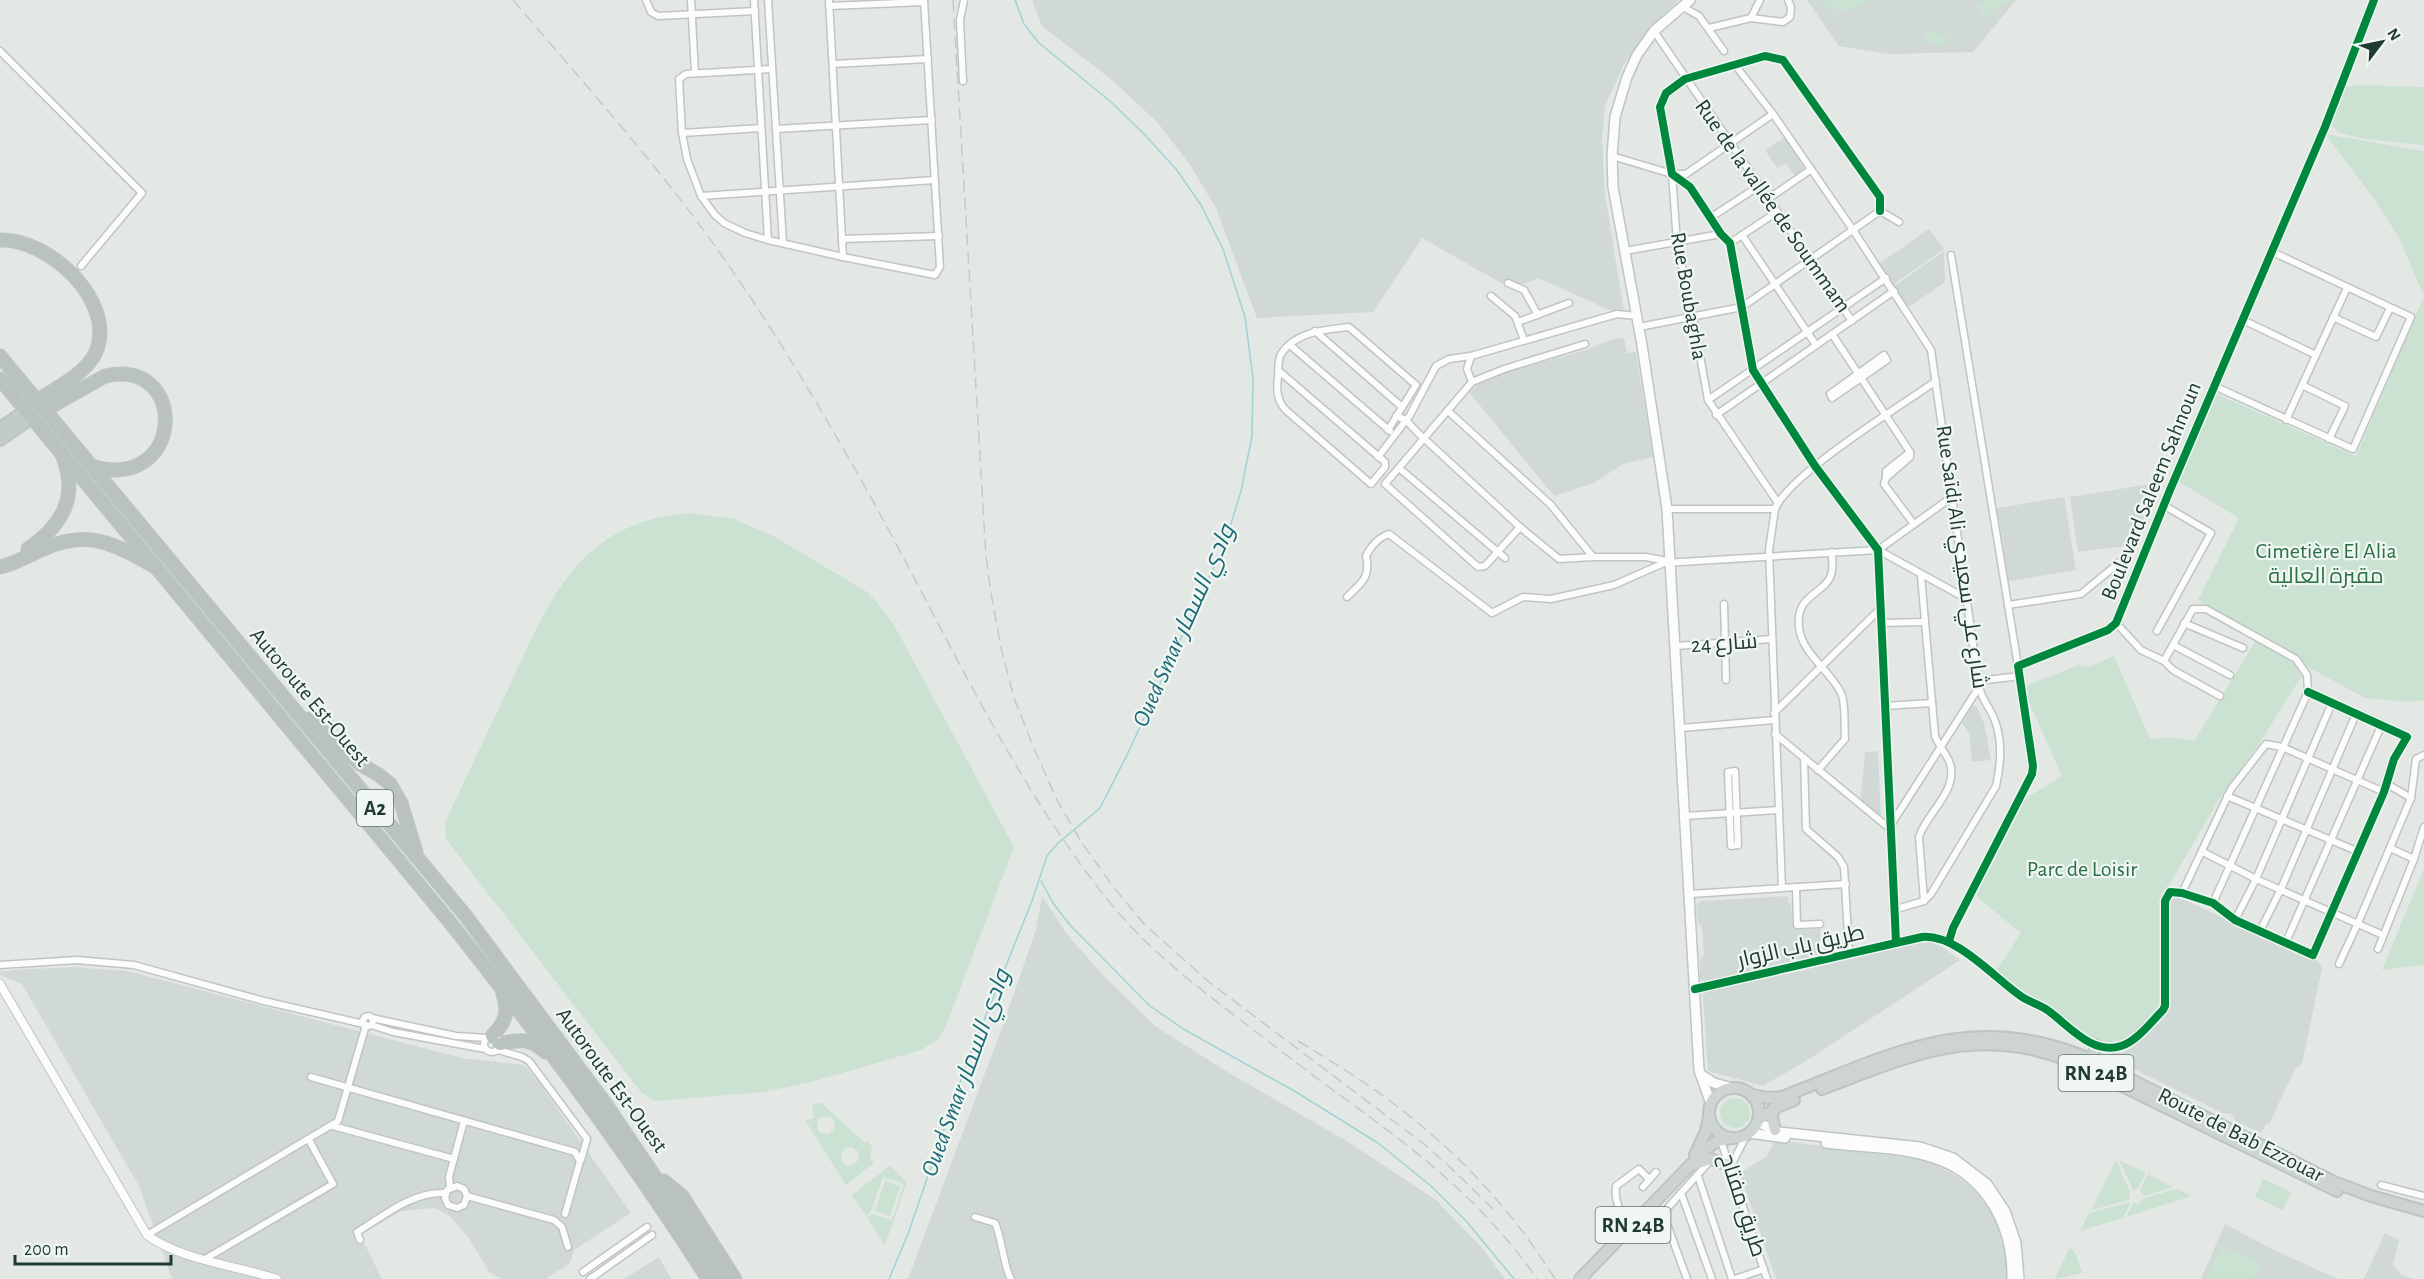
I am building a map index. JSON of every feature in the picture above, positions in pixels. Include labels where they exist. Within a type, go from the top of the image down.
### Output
[{"type":"highway","points":[[0,240],[11,239],[51,255],[70,271],[88,295],[98,322],[99,339],[96,352],[89,363],[46,402],[115,374],[124,373],[137,377],[158,393],[164,403],[166,419],[164,435],[159,447],[139,464],[123,469],[105,470],[91,465]]},
{"type":"highway","name":"Autoroute Est-Ouest","points":[[0,356],[465,915],[598,1094],[724,1279]]},
{"type":"highway","name":"Autoroute Est-Ouest","points":[[0,379],[482,963],[567,1073],[635,1169],[708,1279]]},
{"type":"highway","points":[[0,428],[22,418],[0,440]]},
{"type":"highway","points":[[0,561],[29,549],[43,538],[68,504],[69,478],[60,451]]},
{"type":"highway","points":[[0,567],[63,541],[78,538],[112,543],[159,570]]},
{"type":"highway","points":[[296,712],[315,724],[363,767],[390,784],[401,803],[406,827],[419,862]]},
{"type":"highway","points":[[482,963],[503,994],[507,1006],[504,1021],[494,1042]]},
{"type":"highway","points":[[494,1042],[531,1041],[542,1048],[567,1073]]},
{"type":"highway","points":[[654,1174],[682,1196],[735,1279]]},
{"type":"main road","points":[[1686,3],[1654,31],[1637,55],[1627,77],[1615,117],[1612,156],[1613,187],[1639,327],[1667,509],[1700,1074],[1710,1107],[1712,1126],[1724,1137]]},
{"type":"main road","name":"Route de Bab Ezzouar","points":[[1751,1095],[1768,1098],[1782,1097],[1900,1056],[1941,1048],[1984,1043],[2036,1049],[2085,1062],[2334,1182],[2371,1196],[2424,1211]]},
{"type":"main road","points":[[2085,1062],[2093,1044]]},
{"type":"main road","name":"Route de Bab Ezzouar","points":[[1757,1121],[1774,1108],[1900,1056]]},
{"type":"main road","name":"Route de Bab Ezzouar","points":[[2085,1062],[2327,1186],[2371,1203],[2424,1217]]},
{"type":"main road","points":[[1700,1074],[1714,1083],[1739,1089],[1751,1095],[1758,1107],[1757,1121],[1748,1133]]},
{"type":"main road","points":[[1689,1168],[1702,1141],[1710,1107],[1720,1093],[1732,1088]]},
{"type":"main road","points":[[1774,1108],[1772,1117],[1775,1130]]},
{"type":"main road","points":[[1757,1121],[1775,1130],[1920,1147],[1941,1153],[1965,1165],[1987,1184],[2005,1211],[2016,1243],[2019,1279]]},
{"type":"main road","points":[[1689,1168],[1706,1149],[1724,1137],[1748,1133],[1918,1154],[1950,1164],[1981,1188],[1999,1213],[2010,1244],[2013,1279]]},
{"type":"main road","points":[[1689,1168],[1712,1159],[1731,1166]]},
{"type":"main road","name":"RN 24B","points":[[1580,1279],[1689,1168]]},
{"type":"street","points":[[646,0],[651,12],[656,16],[755,11]]},
{"type":"street","points":[[691,0],[695,73]]},
{"type":"street","points":[[754,0],[768,240]]},
{"type":"street","points":[[768,0],[783,243]]},
{"type":"street","points":[[963,81],[960,20],[964,0]]},
{"type":"street","points":[[1751,18],[1760,0]]},
{"type":"street","points":[[1709,28],[1751,18],[1783,22],[1790,17],[1791,7],[1788,0]]},
{"type":"street","name":"Boulevard Saleem Sahnoun","points":[[2018,666],[2108,630],[2116,623],[2325,127],[2374,0]]},
{"type":"street","points":[[772,69],[695,73],[683,75],[678,82],[682,133],[687,159],[701,196],[715,215],[724,223],[744,233],[768,240],[843,257],[935,275],[940,267],[939,236],[924,1],[829,3],[843,257]]},
{"type":"street","points":[[1686,3],[1709,28],[1724,51]]},
{"type":"street","name":"Rue de la vallée de Soummam","points":[[1654,31],[1852,321]]},
{"type":"street","points":[[0,51],[142,193],[81,266]]},
{"type":"street","points":[[1685,79],[1765,56],[1783,60],[1880,197],[1880,211]]},
{"type":"street","points":[[833,64],[928,59]]},
{"type":"street","name":"Rue Saïdi Ali شارع علي سعيدي","points":[[1736,65],[1773,114],[1886,278],[1931,350],[1981,697],[1993,716],[1998,731],[2000,769],[1996,786],[1980,814],[1943,876],[1924,901]]},
{"type":"street","name":"Rue Boubaghla","points":[[1685,79],[1666,93],[1660,107],[1672,174],[1677,243],[1694,317],[1708,400],[1776,506]]},
{"type":"street","points":[[1612,156],[1672,174],[1686,174],[1773,114]]},
{"type":"street","points":[[776,129],[932,120]]},
{"type":"street","points":[[682,133],[761,128]]},
{"type":"street","points":[[1768,200],[1810,170]]},
{"type":"street","points":[[1672,174],[1690,187],[1721,234],[1730,243],[1753,370],[1815,466],[1878,550],[1921,576],[1967,599]]},
{"type":"street","points":[[701,196],[935,180]]},
{"type":"street","points":[[1710,218],[1759,186]]},
{"type":"street","points":[[1880,211],[1899,222]]},
{"type":"street","points":[[1639,327],[1742,307],[1880,211]]},
{"type":"street","points":[[1730,243],[1777,212]]},
{"type":"street","points":[[1626,251],[1721,234]]},
{"type":"street","points":[[1742,235],[1816,345]]},
{"type":"street","points":[[842,239],[939,236]]},
{"type":"street","points":[[1951,255],[2020,676],[2032,774],[1953,928],[1949,941],[2023,998],[2048,1010],[2093,1044],[2111,1047],[2127,1043],[2163,1010],[2165,1000],[2165,901],[2170,892],[2182,893],[2213,903],[2235,920],[2313,955],[2384,792],[2394,759],[2407,737],[2308,692]]},
{"type":"street","points":[[2214,386],[2353,449],[2411,318],[2277,255]]},
{"type":"street","points":[[1708,400],[1886,278]]},
{"type":"street","points":[[1508,282],[1524,290],[1538,315]]},
{"type":"street","points":[[2286,420],[2347,288]]},
{"type":"street","points":[[1716,415],[1894,291]]},
{"type":"street","points":[[1491,296],[1510,311],[1518,322],[1524,340]]},
{"type":"street","points":[[1518,322],[1569,303]]},
{"type":"street","points":[[2333,317],[2376,337],[2390,308]]},
{"type":"street","points":[[1378,457],[1406,420],[1436,366],[1449,359],[1471,356],[1617,314],[1637,316]]},
{"type":"street","points":[[2243,320],[2316,355]]},
{"type":"street","points":[[1280,371],[1385,462],[1386,467],[1371,484],[1282,408],[1278,390],[1280,371],[1278,364],[1281,355],[1290,345],[1315,331],[1350,327],[1416,385],[1388,430]]},
{"type":"street","points":[[1315,331],[1401,407]]},
{"type":"street","points":[[1832,334],[1910,452],[1910,457],[1886,478],[1886,486],[1913,524]]},
{"type":"street","points":[[1520,527],[1485,566],[1478,567],[1386,487],[1386,481],[1472,382],[1504,369],[1585,344]]},
{"type":"street","points":[[1290,345],[1395,435]]},
{"type":"street","points":[[1471,356],[1467,369],[1472,382]]},
{"type":"street","points":[[1860,376],[1832,398],[1830,394],[1860,376]]},
{"type":"street","points":[[1782,888],[1769,558],[1776,506],[1796,482],[1815,466],[1936,381]]},
{"type":"street","points":[[2302,385],[2344,406],[2329,439]]},
{"type":"street","points":[[1448,411],[1551,505],[1593,557]]},
{"type":"street","points":[[1396,416],[1406,420],[1520,527],[1559,559],[1646,557],[1670,563]]},
{"type":"street","points":[[1399,468],[1505,558]]},
{"type":"street","points":[[1347,597],[1366,577],[1369,570],[1366,556],[1370,548],[1382,536],[1389,534],[1492,613],[1500,611],[1517,599],[1551,598],[1614,585],[1661,564],[1878,550],[1952,497]]},
{"type":"street","points":[[1667,509],[1776,506]]},
{"type":"street","points":[[2157,632],[2211,533],[2165,506]]},
{"type":"street","points":[[1878,550],[1896,942]]},
{"type":"street","points":[[1818,770],[1845,739],[1842,694],[1807,647],[1799,629],[1799,613],[1804,602],[1824,586],[1832,572],[1832,552]]},
{"type":"street","points":[[2008,605],[2081,594],[2126,557]]},
{"type":"street","points":[[1893,910],[1924,901],[1919,837],[1922,827],[1946,791],[1950,780],[1950,762],[1939,748],[1935,736],[1921,576]]},
{"type":"street","points":[[1724,604],[1726,680]]},
{"type":"street","points":[[2164,662],[2193,609],[2199,608],[2232,622],[2296,659],[2307,675],[2308,692],[2213,903]]},
{"type":"street","points":[[1681,728],[1774,717],[1880,610]]},
{"type":"street","points":[[1880,623],[1925,622]]},
{"type":"street","points":[[2116,623],[2141,650],[2220,696]]},
{"type":"street","points":[[2184,623],[2243,648]]},
{"type":"street","name":"شارع 24","points":[[1676,646],[1772,639]]},
{"type":"street","points":[[2173,645],[2230,675]]},
{"type":"street","points":[[1889,828],[1979,684],[2020,676]]},
{"type":"street","points":[[1884,705],[1932,703]]},
{"type":"street","points":[[2235,920],[2256,879],[2332,703]]},
{"type":"street","points":[[2260,931],[2282,888],[2356,714]]},
{"type":"street","points":[[2286,942],[2307,900],[2382,724]]},
{"type":"street","points":[[1775,734],[1889,828]]},
{"type":"street","points":[[2182,893],[2227,796],[2266,744],[2282,747],[2384,792]]},
{"type":"street","points":[[2339,964],[2411,798],[2416,759],[2424,755]]},
{"type":"street","points":[[1804,758],[1806,829],[1838,857],[1844,867],[1849,952]]},
{"type":"street","points":[[1735,771],[1733,812],[1728,772],[1735,771]]},
{"type":"street","points":[[2387,784],[2411,798]]},
{"type":"street","points":[[2227,796],[2359,852]]},
{"type":"street","points":[[1685,816],[1779,810]]},
{"type":"street","points":[[2378,949],[2414,859],[2424,827]]},
{"type":"street","points":[[2390,848],[2414,859]]},
{"type":"street","points":[[2203,852],[2256,879],[2282,888],[2383,935]]},
{"type":"street","points":[[1690,894],[1846,884]]},
{"type":"street","points":[[1796,887],[1797,925],[1820,924]]},
{"type":"street","name":"طريق باب الزوار","points":[[1695,989],[1896,942],[1929,936],[1949,941]]},
{"type":"street","points":[[0,965],[77,960],[134,965],[264,1001],[343,1018],[494,1042],[522,1057],[536,1069],[587,1139],[564,1214]]},
{"type":"street","points":[[0,984],[147,1235],[163,1244],[205,1259],[277,1279]]},
{"type":"street","points":[[367,1022],[393,1032],[484,1049],[491,1053],[494,1042]]},
{"type":"street","points":[[147,1235],[333,1126],[342,1114],[367,1022]]},
{"type":"street","points":[[484,1049],[483,1044],[494,1042]]},
{"type":"street","points":[[311,1077],[575,1152],[580,1161]]},
{"type":"street","points":[[464,1120],[449,1177],[446,1202],[453,1208],[464,1205],[467,1196]]},
{"type":"street","points":[[333,1126],[454,1159]]},
{"type":"street","points":[[1731,1166],[1748,1133]]},
{"type":"street","name":"طريق مفتاح","points":[[1724,1137],[1767,1279]]},
{"type":"street","points":[[205,1259],[333,1184],[309,1140]]},
{"type":"street","points":[[1643,1231],[1663,1213],[1712,1159]]},
{"type":"street","points":[[1632,1226],[1624,1218],[1618,1203],[1615,1195],[1616,1186],[1639,1169],[1649,1179]]},
{"type":"street","points":[[1643,1187],[1656,1172]]},
{"type":"street","points":[[1698,1176],[1733,1279],[1764,1269]]},
{"type":"street","points":[[2381,1185],[2424,1196]]},
{"type":"street","points":[[360,1240],[357,1232],[403,1204],[431,1192],[461,1187],[467,1196],[554,1220],[562,1227],[568,1247]]},
{"type":"street","points":[[1681,1193],[1712,1279]]},
{"type":"street","points":[[1663,1213],[1687,1279]]},
{"type":"street","points":[[975,1217],[995,1223],[1004,1250],[1007,1273],[1011,1279]]},
{"type":"street","points":[[582,1276],[647,1227]]},
{"type":"street","points":[[582,1276],[588,1273],[589,1279],[652,1235]]},
{"type":"shaded area","points":[[1032,0],[1679,0],[1646,33],[1623,66],[1605,106],[1602,139],[1605,195],[1625,317],[1538,278],[1525,284],[1501,283],[1422,238],[1373,312],[1257,318],[1216,208],[1190,165],[1158,123],[1112,80],[1042,26]]},
{"type":"shaded area","points":[[1807,0],[2016,0],[1973,52],[1888,54],[1839,46]]},
{"type":"shaded area","points":[[1785,137],[1806,172],[1796,178],[1786,163],[1777,168],[1765,150]]},
{"type":"shaded area","points":[[1929,229],[1944,249],[1893,285],[1879,264]]},
{"type":"shaded area","points":[[1944,251],[1945,282],[1909,307],[1893,287]]},
{"type":"shaded area","points":[[1624,338],[1627,353],[1636,352],[1653,457],[1623,464],[1594,483],[1554,496],[1469,392],[1479,384],[1502,373],[1583,351],[1610,340]]},
{"type":"shaded area","points":[[2157,483],[2158,487],[2135,545],[2078,552],[2070,497]]},
{"type":"shaded area","points":[[2064,497],[2076,570],[2004,582],[1999,555],[2004,554],[2003,542],[1999,519],[1994,520],[1992,509]]},
{"type":"shaded area","points":[[1972,705],[1976,706],[1984,723],[1991,760],[1972,762],[1969,733],[1962,723]]},
{"type":"shaded area","points":[[1878,751],[1881,823],[1860,806],[1865,752]]},
{"type":"shaded area","points":[[2173,895],[2278,942],[2299,954],[2314,956],[2322,968],[2302,1064],[2295,1069],[2269,1124],[2267,1123],[2261,1133],[2235,1121],[2232,1114],[2222,1113],[2110,1057],[2111,1053],[2122,1053],[2133,1047],[2168,1009],[2170,901]]},
{"type":"shaded area","points":[[1042,896],[1069,937],[1103,975],[1155,1026],[1221,1068],[1348,1142],[1436,1200],[1483,1249],[1505,1279],[908,1279],[1006,1017],[1036,929]]},
{"type":"shaded area","points":[[1788,896],[1788,903],[1791,903],[1793,928],[1820,929],[1821,957],[1766,968],[1767,976],[1927,941],[1941,946],[1960,960],[1806,1061],[1763,1086],[1708,1071],[1703,996],[1706,991],[1739,983],[1735,975],[1705,982],[1700,979],[1700,959],[1704,955],[1702,927],[1698,923],[1696,905],[1701,901]]},
{"type":"shaded area","points":[[72,967],[127,971],[462,1058],[524,1065],[535,1077],[631,1213],[574,1250],[570,1263],[546,1279],[501,1279],[489,1272],[469,1238],[450,1216],[435,1208],[401,1211],[360,1235],[382,1279],[172,1279],[139,1186],[22,984],[0,975],[0,972],[13,970]]},
{"type":"shaded area","points":[[1776,1140],[1919,1159],[1958,1177],[1973,1189],[1995,1216],[2006,1258],[2007,1279],[1776,1279],[1740,1173],[1766,1157]]},
{"type":"shaded area","points":[[2225,1224],[2274,1250],[2338,1279],[2201,1279]]},
{"type":"shaded area","points":[[2385,1233],[2399,1240],[2393,1266],[2402,1275],[2413,1279],[2364,1279]]},
{"type":"shaded area","points":[[659,1257],[671,1279],[624,1279]]},
{"type":"green space","points":[[1820,0],[1870,0],[1857,7],[1838,10],[1832,9]]},
{"type":"green space","points":[[1984,0],[2009,1],[1986,18],[1976,6]]},
{"type":"green space","points":[[1926,31],[1947,35],[1945,46],[1924,42]]},
{"type":"green space","points":[[2355,85],[2424,87],[2424,145],[2366,139],[2339,133],[2329,123],[2343,89]]},
{"type":"green space","points":[[2325,134],[2424,151],[2424,296],[2398,236],[2374,199]]},
{"type":"green space","points":[[2424,296],[2424,700],[2408,702],[2365,698],[2275,649],[2295,663],[2303,674],[2259,744],[2221,796],[2161,898],[2162,1005],[2131,1038],[2120,1045],[2098,1044],[2042,1002],[2034,1004],[1995,973],[2021,933],[1976,896],[2018,803],[2062,776],[2022,687],[2079,665],[2088,667],[2114,656],[2150,739],[2169,737],[2194,741],[2257,639],[2198,600],[2239,518],[2176,480],[2214,393],[2356,456]]},
{"type":"green space","points":[[690,513],[734,519],[775,537],[867,592],[877,602],[894,625],[1014,847],[945,1028],[938,1039],[921,1050],[811,1082],[763,1092],[655,1101],[641,1092],[446,839],[445,822],[540,622],[574,569],[595,548],[621,531],[652,519]]},
{"type":"green space","points":[[2424,869],[2424,965],[2382,970]]},
{"type":"green space","points":[[1735,1098],[1746,1102],[1750,1113],[1746,1124],[1735,1128],[1724,1124],[1720,1113],[1724,1102]]},
{"type":"green space","points":[[821,1103],[865,1143],[867,1141],[872,1146],[870,1157],[874,1163],[846,1185],[805,1120],[814,1118],[812,1104]],"holes":[[[823,1116],[832,1118],[835,1123],[835,1128],[829,1134],[821,1133],[817,1129],[818,1120]],[[852,1147],[859,1152],[859,1158],[856,1163],[848,1166],[843,1163],[841,1154],[846,1148]]]},
{"type":"green space","points":[[2116,1160],[2130,1192],[2129,1200],[2091,1210]]},
{"type":"green space","points":[[2119,1160],[2146,1173],[2137,1189],[2133,1190]]},
{"type":"green space","points":[[890,1166],[907,1182],[885,1245],[867,1218],[873,1214],[892,1220],[904,1184],[883,1177],[870,1213],[866,1216],[852,1195]]},
{"type":"green space","points":[[2148,1174],[2173,1187],[2144,1196],[2140,1190]]},
{"type":"green space","points":[[2263,1179],[2291,1192],[2283,1210],[2255,1197]]},
{"type":"green space","points":[[885,1181],[900,1186],[890,1216],[875,1211]]},
{"type":"green space","points":[[2177,1189],[2192,1196],[2126,1217],[2133,1203],[2139,1204],[2144,1198]]},
{"type":"green space","points":[[2131,1202],[2123,1218],[2080,1231],[2089,1213]]},
{"type":"green space","points":[[2221,1245],[2261,1263],[2254,1279],[2206,1279]]},
{"type":"green space","points":[[2069,1249],[2076,1254],[2082,1273],[2055,1279]]},
{"type":"waterway","name":"Oued Smar وادي السمار","points":[[889,1279],[908,1234],[966,1065],[1032,901],[1047,856],[1057,844],[1100,808],[1127,755],[1225,543],[1241,491],[1252,436],[1253,378],[1245,317],[1223,249],[1201,205],[1176,169],[1144,134],[1111,102],[1039,43],[1024,24],[1015,0]]},
{"type":"waterway","points":[[1041,881],[1053,903],[1070,925],[1150,1006],[1185,1030],[1296,1092],[1378,1143],[1431,1186],[1467,1222],[1514,1279]]},
{"type":"railway","points":[[513,0],[669,185],[748,294],[796,369],[864,485],[976,694],[1035,797],[1103,894],[1133,929],[1184,975],[1424,1159],[1448,1180],[1495,1226],[1537,1279]]},
{"type":"railway","points":[[953,0],[986,556],[1001,648],[1014,698],[1035,751],[1057,800],[1082,843],[1144,924],[1209,982],[1424,1144],[1493,1209]]},
{"type":"railway","points":[[1298,1041],[1383,1096],[1440,1142],[1502,1206],[1555,1279]]},
{"type":"cycle path","points":[[1949,941],[1953,928],[2032,774],[2033,766],[2018,666],[2108,630],[2116,623],[2170,490],[2325,127],[2374,0]]},
{"type":"cycle path","points":[[1880,211],[1880,197],[1783,60],[1765,56],[1685,79],[1666,93],[1660,107],[1672,174],[1690,187],[1721,234],[1730,243],[1753,370],[1815,466],[1878,550],[1896,942]]},
{"type":"cycle path","points":[[1695,989],[1922,937],[1935,938],[1962,950],[2011,989],[2047,1010],[2083,1038],[2101,1047],[2111,1048],[2133,1040],[2165,1006],[2165,901],[2170,892],[2182,893],[2213,903],[2235,920],[2313,955],[2384,792],[2394,759],[2407,737],[2308,692]]},
{"type":"park label","name":"Cimetière El Alia مقبرة العالية","points":[[2326,564]]},
{"type":"park label","name":"Parc de Loisir","points":[[2082,869]]}]
